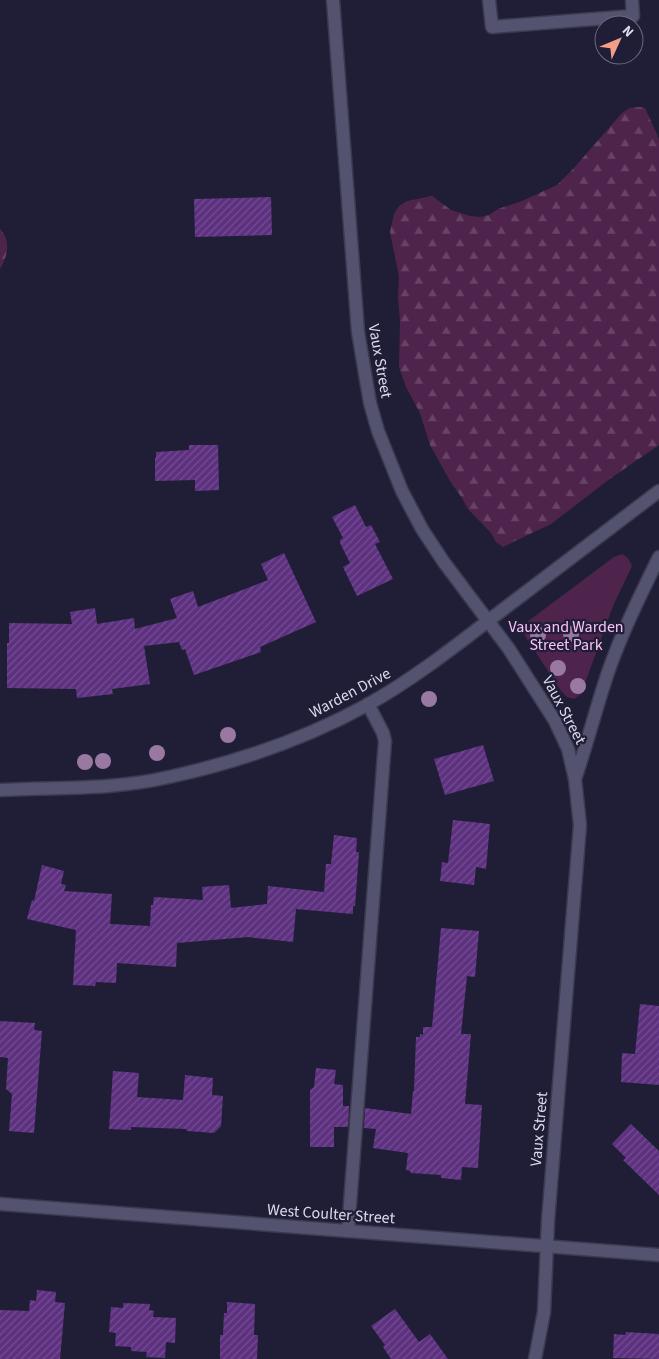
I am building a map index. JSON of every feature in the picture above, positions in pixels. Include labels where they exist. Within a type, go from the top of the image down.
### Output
[{"type":"street","name":"Vaux Street","points":[[333,0],[353,282],[358,332],[370,403],[389,461],[414,514],[442,561],[529,678],[555,721],[568,749],[576,779],[580,825],[547,1246],[544,1312],[535,1359]]},
{"type":"street","points":[[489,0],[492,27],[633,16],[632,0]]},
{"type":"street","name":"Warden Drive","points":[[0,790],[82,788],[130,784],[168,778],[296,739],[368,704],[430,665],[659,491]]},
{"type":"street","points":[[576,779],[602,690],[616,650],[659,557]]},
{"type":"street","points":[[348,1231],[385,742],[368,704]]},
{"type":"street","name":"West Coulter Street","points":[[0,1204],[659,1255]]},
{"type":"green space","points":[[630,108],[645,108],[659,139],[659,445],[611,478],[551,524],[503,547],[496,542],[491,533],[468,509],[450,481],[430,445],[420,413],[406,387],[399,367],[399,276],[390,232],[394,214],[399,206],[407,201],[432,196],[451,210],[480,217],[522,201],[557,185],[622,113]]},
{"type":"green space","points":[[0,229],[6,238],[7,248],[5,259],[0,269]]},
{"type":"green space","name":"Vaux and Warden Street Park","points":[[622,554],[628,558],[632,566],[613,606],[581,694],[574,699],[567,697],[561,691],[525,636],[523,628],[527,622],[614,557]]},
{"type":"building","points":[[271,197],[272,235],[195,237],[194,199]]},
{"type":"building","points":[[189,445],[218,445],[219,490],[195,491],[195,480],[155,481],[156,452],[189,450]]},
{"type":"building","points":[[355,505],[366,527],[371,525],[380,542],[375,544],[393,579],[357,596],[343,567],[350,563],[340,543],[340,540],[343,538],[332,517]]},
{"type":"building","points":[[284,553],[316,622],[260,647],[261,652],[194,675],[185,649],[182,650],[179,642],[144,646],[150,684],[112,689],[113,694],[77,698],[76,689],[7,688],[9,623],[72,624],[70,612],[95,608],[97,624],[134,618],[135,629],[177,618],[170,599],[193,591],[198,607],[268,580],[261,564]]},
{"type":"building","points":[[483,745],[494,781],[445,795],[434,759]]},
{"type":"building","points":[[453,820],[490,824],[486,869],[476,867],[474,885],[440,881],[442,862],[448,863]]},
{"type":"building","points":[[334,835],[357,838],[356,852],[359,852],[353,914],[296,909],[293,942],[248,937],[177,943],[176,967],[117,963],[116,983],[96,982],[95,986],[73,985],[76,930],[27,919],[32,900],[34,901],[42,865],[64,871],[61,884],[66,885],[64,891],[112,894],[110,924],[150,926],[151,905],[153,905],[154,897],[203,900],[202,887],[229,885],[231,908],[267,904],[268,886],[324,892],[326,864],[331,864]]},
{"type":"building","points":[[441,928],[479,931],[475,977],[467,976],[461,1034],[471,1034],[465,1104],[482,1105],[478,1168],[462,1167],[461,1180],[441,1178],[441,1175],[411,1173],[406,1170],[408,1153],[373,1148],[376,1129],[364,1128],[365,1108],[411,1114],[414,1091],[416,1037],[420,1037],[420,1034],[423,1035],[423,1027],[432,1027]]},
{"type":"building","points":[[640,1004],[659,1006],[659,1085],[621,1082],[622,1053],[635,1054]]},
{"type":"building","points":[[0,1021],[35,1023],[34,1030],[42,1031],[34,1133],[9,1131],[12,1094],[6,1089],[8,1058],[0,1057]]},
{"type":"building","points":[[316,1068],[336,1070],[334,1084],[343,1085],[343,1106],[349,1106],[348,1127],[334,1127],[334,1147],[310,1147],[310,1090],[314,1087]]},
{"type":"building","points":[[113,1071],[139,1073],[137,1097],[183,1100],[185,1075],[213,1078],[212,1095],[223,1096],[221,1126],[214,1133],[187,1131],[186,1129],[131,1127],[131,1130],[109,1129]]},
{"type":"building","points":[[631,1124],[659,1151],[659,1195],[623,1160],[626,1158],[612,1144]]},
{"type":"building","points":[[37,1290],[56,1292],[55,1302],[65,1303],[60,1359],[0,1359],[0,1310],[29,1311],[30,1300],[36,1301]]},
{"type":"building","points":[[227,1302],[255,1304],[254,1335],[258,1335],[257,1359],[220,1359],[220,1335],[223,1335],[224,1313],[227,1313]]},
{"type":"building","points":[[123,1303],[150,1304],[149,1310],[154,1311],[153,1317],[176,1318],[175,1343],[166,1342],[165,1358],[146,1357],[147,1352],[131,1351],[131,1347],[115,1346],[116,1333],[109,1332],[111,1307],[123,1308]]},
{"type":"building","points":[[395,1309],[419,1342],[430,1334],[448,1359],[391,1359],[383,1347],[385,1345],[371,1326]]},
{"type":"building","points":[[626,1332],[659,1334],[659,1359],[613,1358],[614,1334],[625,1335]]}]
